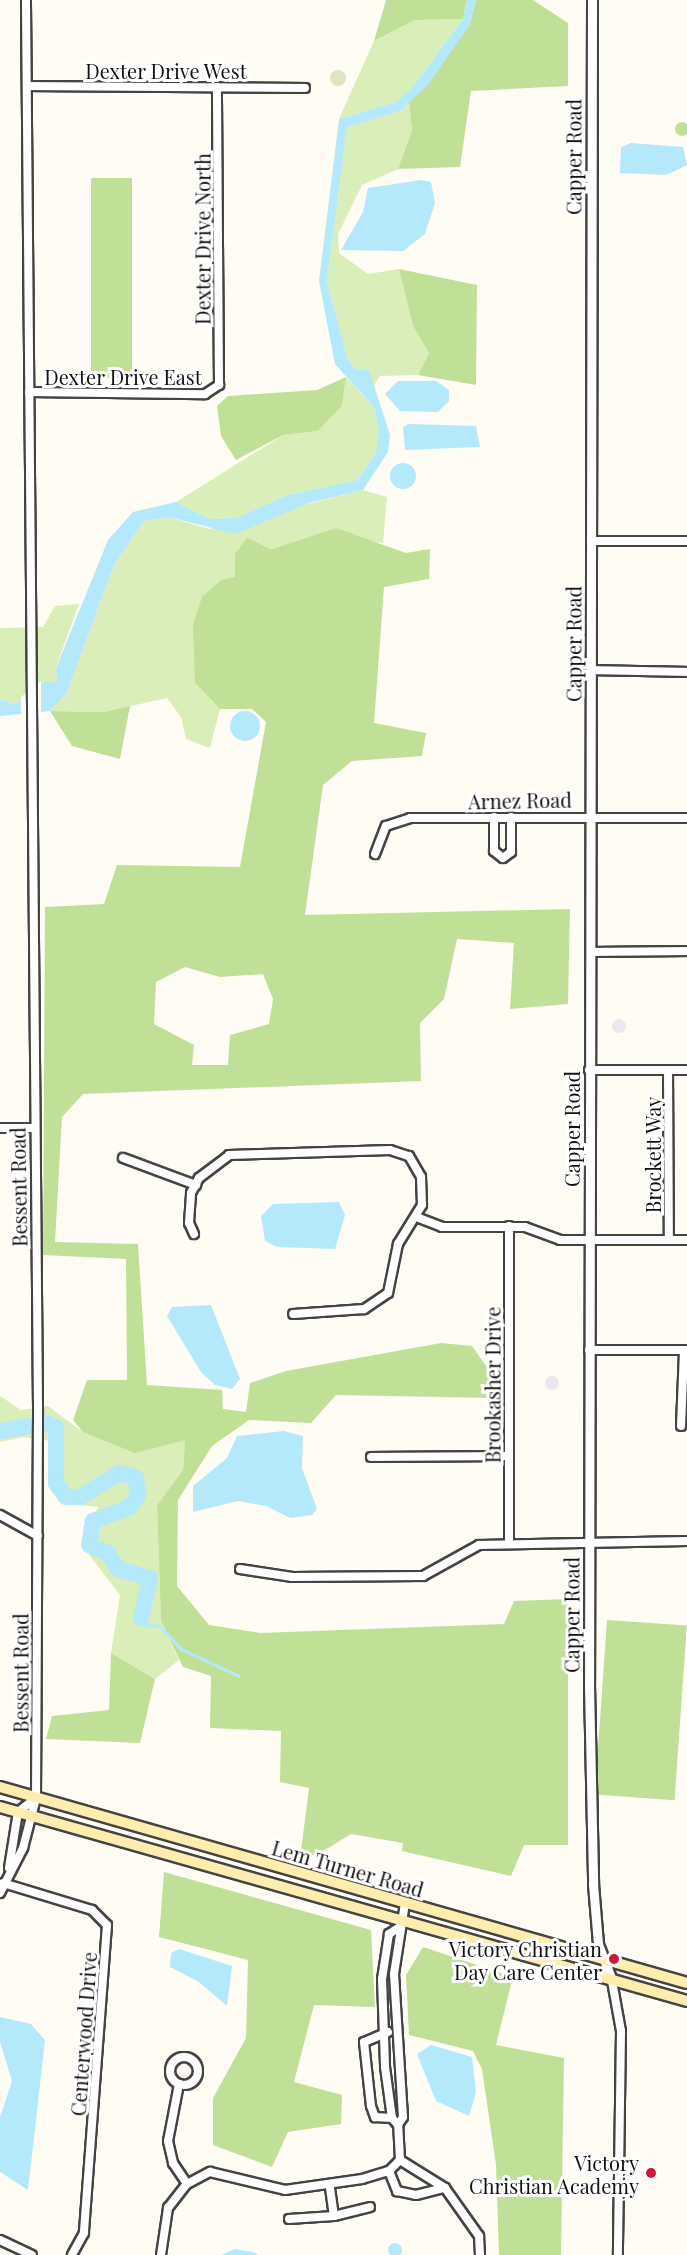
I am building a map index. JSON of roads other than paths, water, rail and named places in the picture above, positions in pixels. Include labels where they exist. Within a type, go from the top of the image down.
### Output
[{"type":"main road","name":"Lem Turner Road","points":[[0,1787],[687,1983]]},
{"type":"main road","name":"Lem Turner Road","points":[[0,1807],[213,1867],[399,1924],[687,2001]]},
{"type":"main road","points":[[213,1867],[218,1850]]},
{"type":"street","name":"Bessent Road","points":[[0,1893],[34,1816],[36,1797],[38,1407],[33,1128],[26,0]]},
{"type":"street","name":"Capper Road","points":[[592,0],[589,1070],[591,1864],[604,1960],[612,1981],[621,2031],[618,2255]]},
{"type":"street","name":"Dexter Drive West","points":[[27,86],[306,88]]},
{"type":"street","name":"Dexter Drive North","points":[[215,390],[220,379],[217,87]]},
{"type":"street","name":"Dexter Drive East","points":[[29,392],[215,390]]},
{"type":"street","points":[[591,541],[687,541]]},
{"type":"street","points":[[591,670],[687,672]]},
{"type":"street","points":[[494,817],[494,851],[503,858],[511,852],[511,817]]},
{"type":"street","name":"Arnez Road","points":[[375,854],[379,834],[396,821],[494,817],[687,818]]},
{"type":"street","points":[[591,951],[687,951]]},
{"type":"street","points":[[589,1070],[687,1070]]},
{"type":"street","name":"Brockett Way","points":[[668,1070],[669,1240]]},
{"type":"street","points":[[0,1128],[33,1128]]},
{"type":"street","points":[[194,1234],[189,1207],[196,1185],[214,1164],[244,1151],[400,1151],[416,1164],[421,1178],[418,1218],[398,1244],[393,1282],[378,1302],[364,1309],[293,1314]]},
{"type":"street","points":[[123,1158],[196,1185]]},
{"type":"street","points":[[418,1218],[442,1227],[508,1226],[536,1229],[560,1240],[687,1240]]},
{"type":"street","name":"Brookasher Drive","points":[[508,1226],[509,1544]]},
{"type":"street","points":[[589,1350],[686,1350],[681,1426]]},
{"type":"street","points":[[371,1457],[508,1456]]},
{"type":"street","points":[[0,1515],[38,1536]]},
{"type":"street","points":[[240,1569],[292,1577],[423,1576],[447,1566],[469,1547],[509,1544],[687,1541]]},
{"type":"street","points":[[18,1812],[36,1797]]},
{"type":"street","name":"Bessent Road","points":[[9,1869],[18,1812]]},
{"type":"street","name":"Centerwood Drive","points":[[3,1883],[92,1910],[107,1925],[84,2233],[72,2255]]},
{"type":"street","points":[[161,2255],[168,2208],[187,2184],[210,2172],[285,2190],[330,2188],[389,2171],[400,2160],[398,2125],[402,2117],[396,2032],[399,1924],[405,1903]]},
{"type":"street","points":[[398,2125],[392,2118],[385,2032],[383,1959],[389,1934],[399,1924]]},
{"type":"street","points":[[392,2118],[375,2117],[373,2112],[364,2042],[385,2032],[396,2032]]},
{"type":"street","points":[[179,2084],[168,2141],[173,2163],[187,2184]]},
{"type":"street","points":[[400,2160],[445,2188],[479,2236],[480,2255]]},
{"type":"street","points":[[389,2171],[397,2191],[416,2195],[445,2188]]},
{"type":"street","points":[[330,2188],[334,2216]]},
{"type":"street","points":[[289,2218],[334,2216],[370,2207]]},
{"type":"street","points":[[0,2240],[32,2255]]},
{"type":"water","points":[[467,0],[476,0],[469,26],[428,85],[400,111],[347,127],[327,282],[348,359],[356,370],[369,370],[390,435],[388,452],[363,490],[309,503],[235,534],[169,517],[144,521],[113,567],[67,693],[50,711],[0,716],[0,700],[16,704],[44,682],[57,682],[56,668],[108,540],[133,512],[176,502],[210,519],[236,518],[287,495],[357,480],[376,452],[379,429],[374,407],[335,364],[319,281],[339,119],[395,102],[411,89],[463,19]]},
{"type":"water","points":[[631,143],[683,147],[687,165],[666,175],[620,173],[621,147]]},
{"type":"water","points":[[421,180],[431,182],[435,203],[425,234],[403,251],[341,250],[363,212],[368,188]]},
{"type":"water","points":[[398,381],[436,381],[449,390],[449,401],[438,412],[400,411],[385,394]]},
{"type":"water","points":[[409,424],[476,426],[480,447],[405,450],[403,427]]},
{"type":"water","points":[[403,463],[412,467],[416,476],[412,485],[403,489],[394,485],[390,476],[394,467]]},
{"type":"water","points":[[245,711],[251,712],[259,720],[259,732],[251,740],[245,741],[239,740],[231,732],[230,726],[231,720],[239,712]]},
{"type":"water","points":[[339,1202],[345,1215],[335,1249],[277,1247],[265,1241],[261,1216],[273,1204]]},
{"type":"water","points":[[211,1305],[240,1379],[232,1389],[215,1385],[201,1372],[167,1316],[172,1307]]},
{"type":"water","points":[[284,1431],[303,1436],[302,1468],[317,1509],[312,1515],[290,1518],[266,1506],[238,1501],[193,1512],[193,1486],[227,1458],[237,1436]]},
{"type":"water","points":[[179,1949],[232,1966],[227,2006],[199,1982],[170,1967],[171,1953]]},
{"type":"water","points":[[0,2017],[31,2024],[45,2040],[28,2190],[0,2172],[0,2117],[12,2081],[0,2042]]},
{"type":"water","points":[[431,2045],[472,2057],[476,2092],[469,2116],[436,2101],[417,2054]]},
{"type":"water","points":[[395,2243],[400,2245],[402,2250],[400,2255],[395,2257],[390,2255],[388,2250],[390,2245]]},
{"type":"water","points":[[234,2249],[253,2252],[258,2255],[222,2255]]},
{"type":"waterway","points":[[0,1431],[46,1423],[56,1427],[56,1483],[66,1497],[80,1497],[119,1473],[136,1478],[138,1495],[130,1507],[93,1521],[89,1545],[108,1553],[118,1569],[150,1578],[141,1618]]},
{"type":"waterway","points":[[141,1618],[144,1625],[160,1626],[181,1649],[239,1676]]},
{"type":"place","name":"Victory Christian Day Care Center","points":[[614,1959]]},
{"type":"place","name":"Victory Christian Academy","points":[[651,2173]]}]
